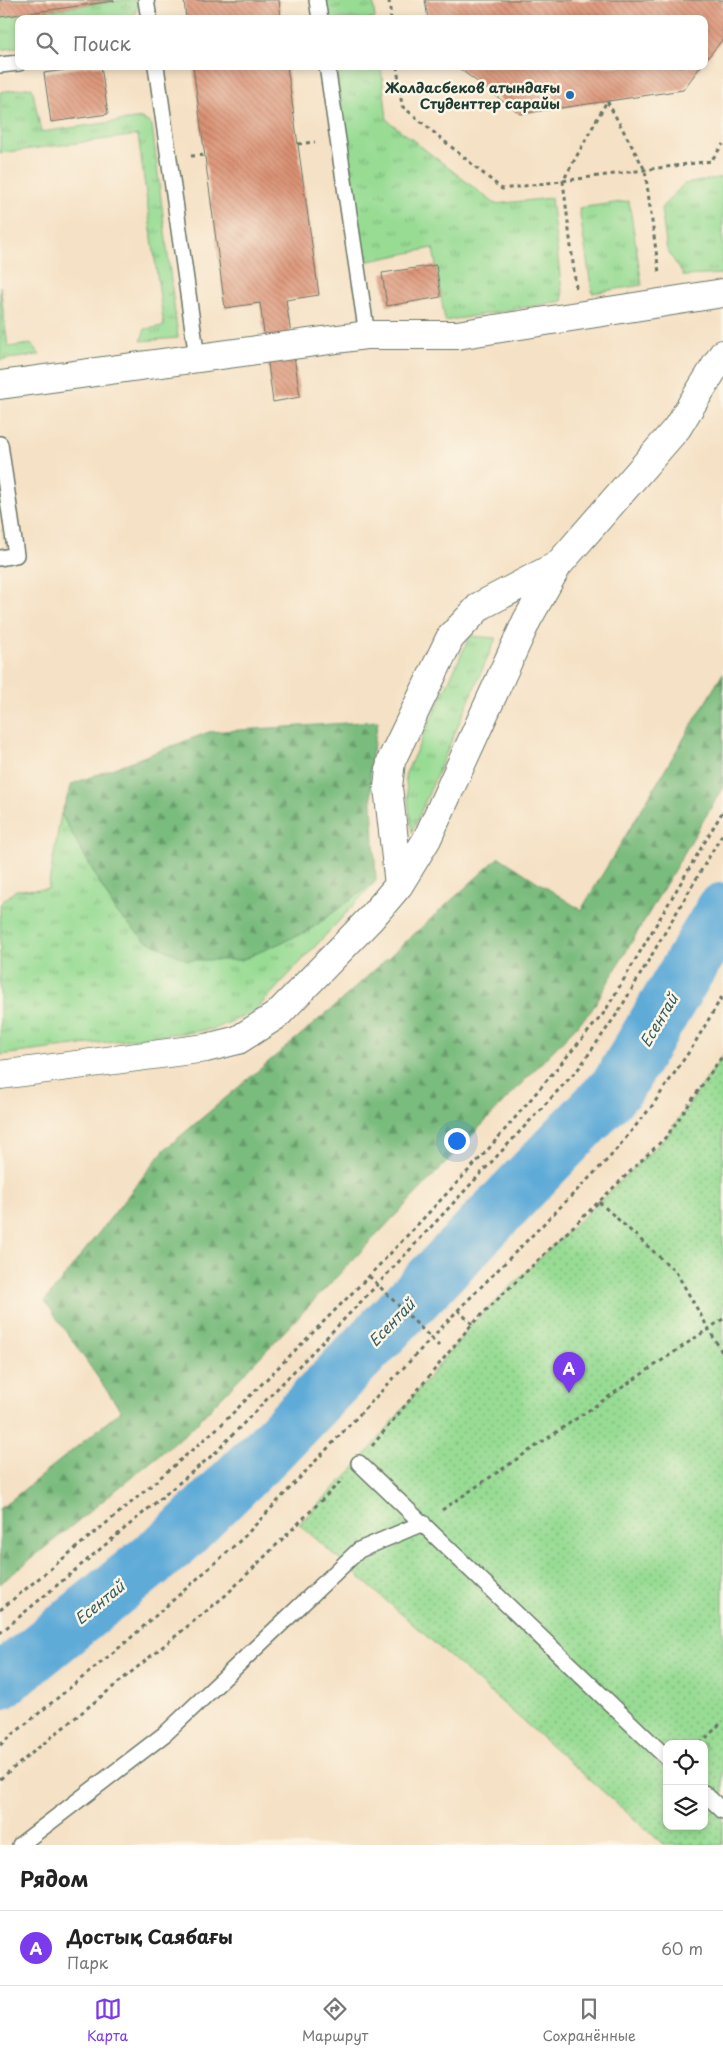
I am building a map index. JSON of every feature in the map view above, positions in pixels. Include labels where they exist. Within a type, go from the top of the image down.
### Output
[{"type":"street","points":[[0,385],[367,335],[458,334],[723,293]]},
{"type":"street","points":[[0,1075],[206,1048],[238,1040],[277,1015],[372,918],[399,885],[427,839],[527,620],[558,565],[677,428],[723,354]]},
{"type":"street","points":[[399,885],[388,787],[391,761],[450,638],[480,606],[558,565]]},
{"type":"lane","points":[[146,0],[148,15]]},
{"type":"lane","points":[[317,0],[319,15]]},
{"type":"lane","points":[[0,65],[15,63]]},
{"type":"lane","points":[[157,70],[197,358]]},
{"type":"lane","points":[[328,70],[367,335]]},
{"type":"lane","points":[[0,444],[16,555],[0,558]]},
{"type":"lane","points":[[359,1463],[663,1754]]},
{"type":"lane","points":[[20,1845],[166,1733],[359,1550],[423,1523]]},
{"type":"lane","points":[[708,1797],[723,1811]]},
{"type":"path","points":[[389,0],[391,15]]},
{"type":"path","points":[[398,70],[402,106],[502,189],[711,162],[723,144]]},
{"type":"path","points":[[579,316],[563,181],[607,101],[645,170],[663,303]]},
{"type":"path","points":[[0,1610],[221,1425],[369,1276],[485,1152],[604,1013],[723,811]]},
{"type":"path","points":[[0,1633],[216,1452],[377,1285],[579,1068],[619,1011],[723,833]]},
{"type":"path","points":[[0,1744],[126,1642],[243,1538],[458,1310],[616,1150],[652,1106],[693,1046],[723,994]]},
{"type":"path","points":[[0,1779],[226,1595],[299,1524],[359,1463],[472,1324],[667,1136],[723,1055]]},
{"type":"path","points":[[599,1202],[676,1272],[723,1354]]},
{"type":"path","points":[[369,1276],[439,1346]]},
{"type":"path","points":[[458,1310],[472,1324]]},
{"type":"path","points":[[423,1523],[723,1319]]},
{"type":"path","points":[[704,1740],[723,1721]]},
{"type":"green space","points":[[123,0],[140,0],[134,15],[15,15],[15,48],[0,50],[0,17]]},
{"type":"green space","points":[[325,0],[373,0],[375,15],[327,15]]},
{"type":"green space","points":[[336,70],[381,70],[387,120],[495,204],[551,198],[563,301],[445,321],[433,248],[364,262]]},
{"type":"green space","points":[[32,87],[41,132],[142,118],[152,125],[178,338],[141,341],[145,329],[164,326],[138,135],[0,153],[0,92]]},
{"type":"green space","points":[[723,177],[723,274],[684,276],[667,250],[661,208],[684,184]]},
{"type":"green space","points":[[629,201],[642,285],[592,293],[579,208]]},
{"type":"green space","points":[[0,286],[8,347],[31,344],[40,355],[0,360]]},
{"type":"green space","points":[[470,636],[496,638],[412,832],[405,775]]},
{"type":"green space","points":[[723,673],[723,787],[591,1011],[190,1430],[0,1584],[0,1509],[121,1411],[45,1301],[164,1150],[336,1005],[499,857],[581,910]]},
{"type":"green space","points":[[378,721],[370,766],[376,881],[308,931],[241,960],[187,960],[145,940],[117,913],[61,814],[72,784],[209,732]]},
{"type":"green space","points":[[61,814],[117,913],[308,931],[376,881],[254,1012],[214,1029],[0,1055],[0,904],[16,890],[48,889]]},
{"type":"green space","points":[[723,1055],[723,1845],[664,1845],[299,1524],[359,1463],[472,1324],[667,1136]]},
{"type":"building","points":[[0,0],[114,0],[114,1],[0,17]]},
{"type":"building","points":[[184,0],[279,0],[281,15],[186,15]]},
{"type":"building","points":[[425,0],[723,0],[723,39],[708,57],[708,15],[427,15]]},
{"type":"building","points":[[64,70],[102,70],[108,114],[51,122],[44,73]]},
{"type":"building","points":[[194,70],[288,70],[319,295],[286,300],[300,397],[273,402],[260,303],[225,308]]},
{"type":"building","name":"Жолдасбеков атындағы Студенттер сарайы","points":[[461,70],[698,70],[683,90],[520,114]]},
{"type":"building","points":[[436,265],[441,297],[387,306],[382,273]]},
{"type":"waterway","name":"Есентай","points":[[0,1682],[176,1540],[271,1447],[618,1086],[723,910]]},
{"type":"place","name":"Жолдасбеков атындағы Студенттер сарайы","points":[[570,95]]},
{"type":"place","name":"Достық Саябағы","points":[[569,1393]]}]
